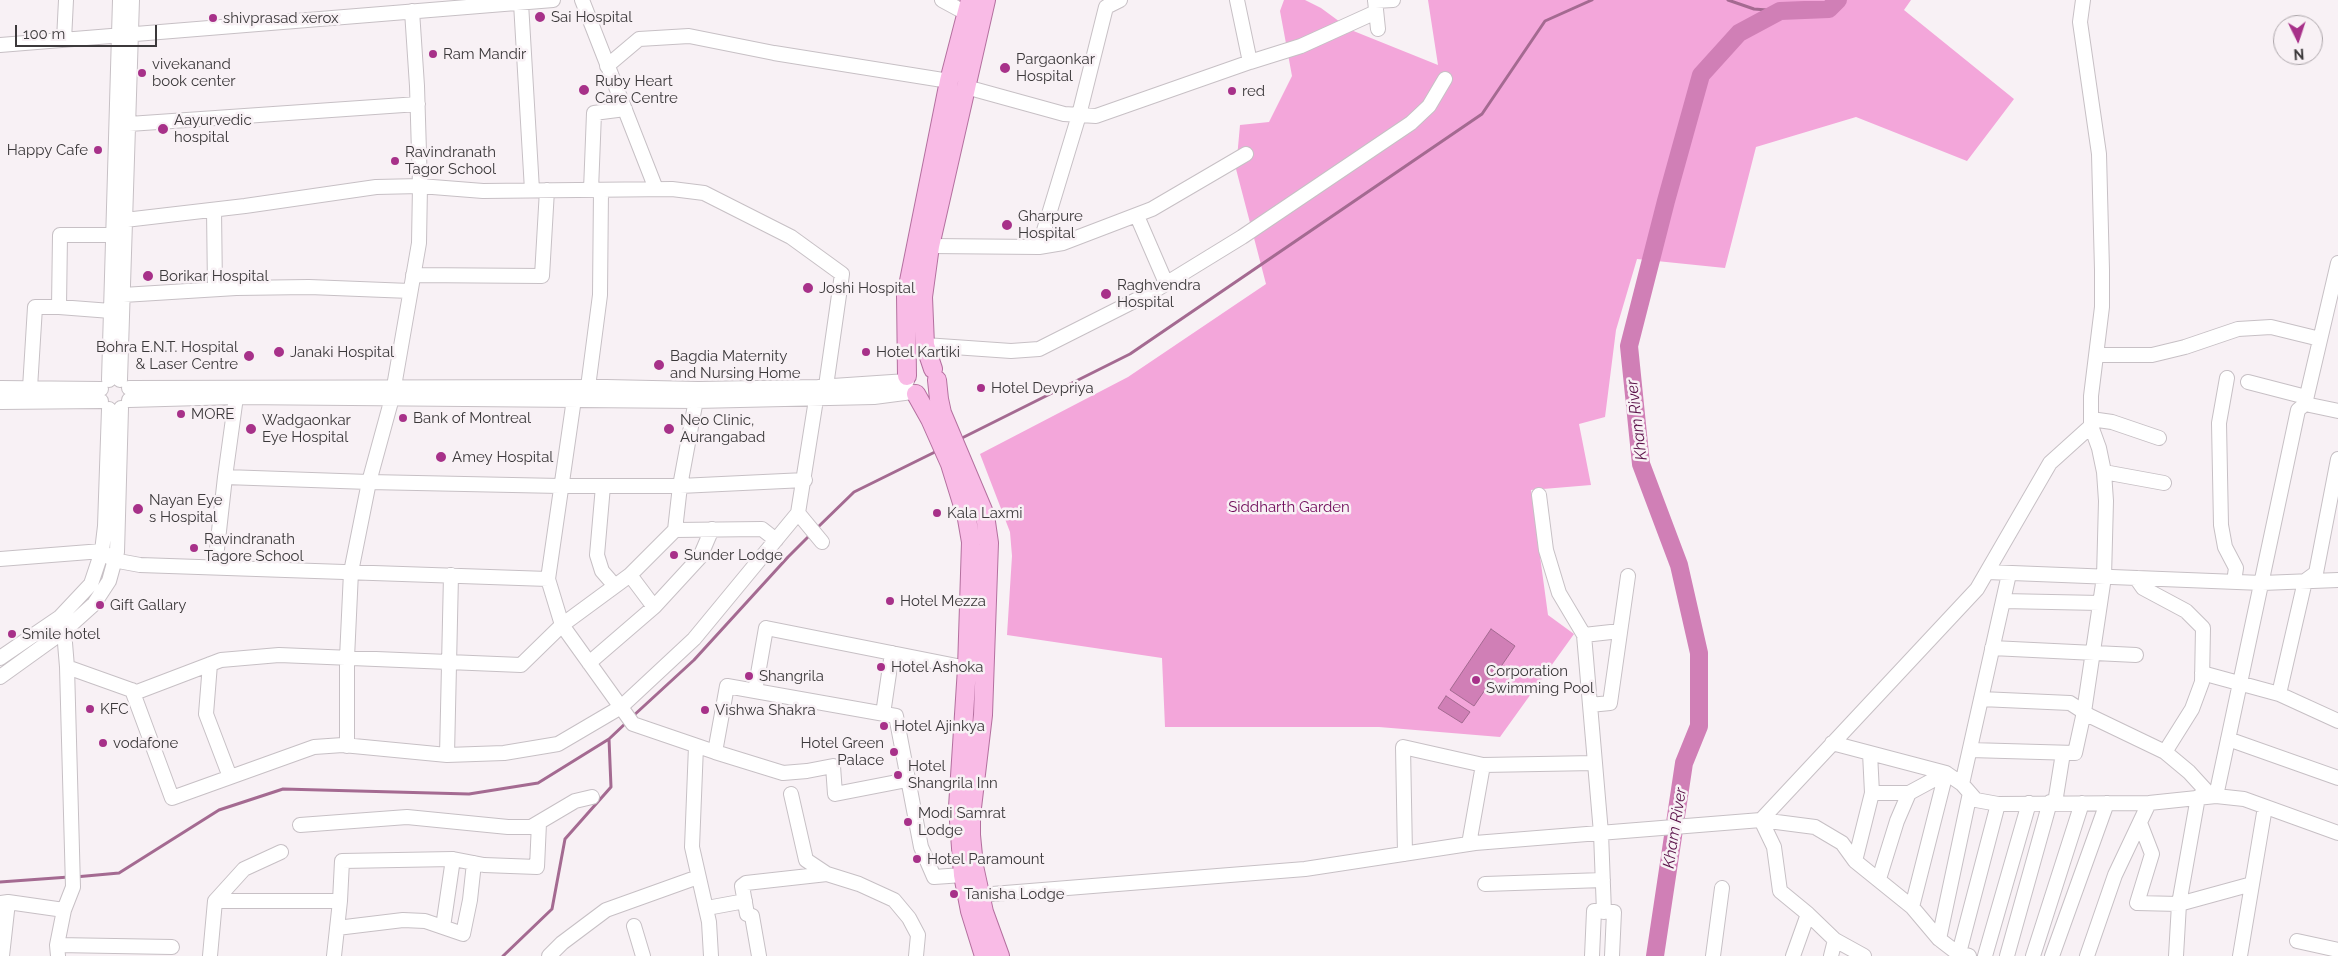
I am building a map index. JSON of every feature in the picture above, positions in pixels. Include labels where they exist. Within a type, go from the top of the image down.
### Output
[{"type":"main road","points":[[986,0],[958,84],[906,296],[910,386],[936,416],[956,461],[985,515],[989,543],[983,715],[971,816],[974,866],[980,895],[1000,956]]},
{"type":"main road","points":[[936,416],[939,399],[935,375],[925,345],[922,297],[958,84],[968,6]]},
{"type":"main road","points":[[910,386],[913,368],[923,365],[935,375]]},
{"type":"main road","points":[[910,386],[930,393],[934,390],[935,375]]},
{"type":"main road","points":[[956,461],[971,542],[967,668],[958,793],[963,875],[970,911],[984,956]]},
{"type":"street","points":[[64,40],[66,0]]},
{"type":"street","points":[[0,677],[62,624],[90,584],[102,551],[123,295],[126,220],[129,124],[125,34],[120,0]]},
{"type":"street","points":[[0,658],[94,604],[109,581],[113,560],[117,552],[115,394],[111,311],[113,235],[125,34],[132,0]]},
{"type":"street","points":[[0,45],[553,0]]},
{"type":"street","points":[[582,0],[656,189]]},
{"type":"street","points":[[942,0],[968,6]]},
{"type":"street","points":[[1039,247],[1079,115],[1106,7],[1120,0]]},
{"type":"street","points":[[1237,0],[1250,62]]},
{"type":"street","points":[[608,66],[639,39],[688,36],[774,53],[958,84],[1064,114],[1096,116],[1301,46],[1375,4],[1393,0]]},
{"type":"street","points":[[1970,750],[2075,753],[2084,712],[2093,654],[2104,577],[2106,501],[2104,472],[2091,422],[2091,396],[2102,307],[2102,270],[2099,154],[2080,22],[2083,0]]},
{"type":"street","points":[[521,2],[532,190]]},
{"type":"street","points":[[1375,4],[1378,29]]},
{"type":"street","points":[[347,746],[347,658],[351,572],[369,482],[393,393],[419,243],[418,104],[412,11]]},
{"type":"street","points":[[925,345],[1011,351],[1039,349],[1166,283],[1242,238],[1411,123],[1429,106],[1444,79]]},
{"type":"street","points":[[129,124],[418,104]]},
{"type":"street","points":[[588,387],[600,295],[594,114],[625,109]]},
{"type":"street","points":[[930,246],[1039,247],[1064,243],[1152,209],[1246,154]]},
{"type":"street","points":[[126,220],[214,210],[376,187],[420,186],[483,191],[672,188],[704,193],[792,237],[842,274],[798,513],[694,639],[621,707],[558,744],[504,753],[447,755],[347,746],[314,747],[172,798],[132,690]]},
{"type":"street","points":[[413,275],[542,276],[547,190]]},
{"type":"street","points":[[214,210],[214,289]]},
{"type":"street","points":[[1137,216],[1166,283]]},
{"type":"street","points":[[59,307],[60,235],[113,235]]},
{"type":"street","points":[[2176,956],[2179,904],[2208,797],[2228,740],[2298,410],[2306,400],[2338,263]]},
{"type":"street","points":[[123,295],[214,289],[309,287],[410,291]]},
{"type":"street","points":[[30,388],[35,307],[111,311]]},
{"type":"street","points":[[2096,355],[2152,354],[2185,347],[2238,329],[2271,327],[2320,339]]},
{"type":"street","points":[[2227,378],[2219,423],[2221,524],[2225,547],[2236,568],[2234,582]]},
{"type":"street","points":[[2248,382],[2338,410]]},
{"type":"street","points":[[0,402],[115,394],[393,393],[574,399],[820,390],[874,396],[910,386]]},
{"type":"street","points":[[0,388],[236,398],[588,387],[697,395]]},
{"type":"street","points":[[68,667],[137,692],[220,660],[279,655],[521,665],[562,625],[630,575],[675,530],[680,486],[697,395]]},
{"type":"street","points":[[215,567],[236,398]]},
{"type":"street","points":[[574,399],[548,578],[562,625],[633,724],[783,773],[833,766],[835,794],[907,780]]},
{"type":"street","points":[[1761,820],[1977,589],[2050,463],[2091,422],[2112,422],[2159,438]]},
{"type":"street","points":[[2279,694],[2305,581],[2316,573],[2338,459]]},
{"type":"street","points":[[2104,472],[2164,483]]},
{"type":"street","points":[[225,477],[560,486],[680,486],[805,480]]},
{"type":"street","points":[[603,486],[596,554],[602,571],[615,586]]},
{"type":"street","points":[[1539,495],[1546,550],[1559,594],[1584,635],[1601,833],[1604,912]]},
{"type":"street","points":[[798,513],[822,542]]},
{"type":"street","points":[[589,663],[654,607],[700,558],[712,529]]},
{"type":"street","points":[[675,530],[762,529],[776,540]]},
{"type":"street","points":[[0,559],[102,551],[113,560],[140,565],[548,578]]},
{"type":"street","points":[[1987,572],[2262,583],[2338,580]]},
{"type":"street","points":[[1939,939],[1966,788],[1970,750],[2009,574]]},
{"type":"street","points":[[447,755],[451,575]]},
{"type":"street","points":[[630,575],[654,607]]},
{"type":"street","points":[[1590,705],[1610,704],[1628,576]]},
{"type":"street","points":[[2136,578],[2143,588],[2186,611],[2203,628],[2202,682],[2192,709],[2165,752]]},
{"type":"street","points":[[2002,601],[2100,604]]},
{"type":"street","points":[[62,624],[68,667],[73,887],[64,910],[58,951],[172,947]]},
{"type":"street","points":[[755,691],[766,628],[967,668]]},
{"type":"street","points":[[1584,635],[1620,631]]},
{"type":"street","points":[[1992,648],[2136,655]]},
{"type":"street","points":[[883,714],[892,653]]},
{"type":"street","points":[[210,664],[206,714],[230,777]]},
{"type":"street","points":[[2202,673],[2279,694],[2338,721]]},
{"type":"street","points":[[715,752],[727,686],[896,716],[920,847],[934,877],[963,875]]},
{"type":"street","points":[[1981,699],[2070,704],[2165,752],[2189,772],[2208,797]]},
{"type":"street","points":[[2228,740],[2338,778]]},
{"type":"street","points":[[1832,743],[1946,774],[1966,788],[1976,800],[1998,804],[2053,802],[2149,803],[2208,797],[2244,799],[2338,833]]},
{"type":"street","points":[[696,746],[692,847],[707,908],[711,956]]},
{"type":"street","points":[[1405,854],[1403,747],[1483,765],[1595,762]]},
{"type":"street","points":[[1855,861],[1872,793],[1870,753]]},
{"type":"street","points":[[2007,956],[2053,802],[2063,753]]},
{"type":"street","points":[[1469,844],[1483,765]]},
{"type":"street","points":[[1872,793],[1910,793],[1946,774]]},
{"type":"street","points":[[1912,907],[1946,774]]},
{"type":"street","points":[[1879,879],[1897,821],[1910,793]]},
{"type":"street","points":[[791,794],[806,860],[827,874],[859,884],[894,900],[909,918],[918,935],[916,956]]},
{"type":"street","points":[[300,825],[407,817],[508,827],[531,827],[575,801],[592,797]]},
{"type":"street","points":[[1985,956],[2029,803]]},
{"type":"street","points":[[2033,956],[2082,803]]},
{"type":"street","points":[[2052,956],[2107,803]]},
{"type":"street","points":[[2087,956],[2115,875],[2149,803]]},
{"type":"street","points":[[980,895],[1304,869],[1469,844],[1761,820],[1815,827],[1842,843],[1855,861],[1912,907],[1939,939],[1964,954],[1998,804]]},
{"type":"street","points":[[2240,956],[2265,807]]},
{"type":"street","points":[[1761,820],[1774,847],[1780,892],[1808,914],[1835,940],[1864,956]]},
{"type":"street","points":[[334,956],[342,861],[453,860],[537,867],[539,823]]},
{"type":"street","points":[[2140,823],[2152,854],[2137,903],[2179,904],[2252,884]]},
{"type":"street","points":[[210,956],[215,901],[244,869],[280,852]]},
{"type":"street","points":[[442,927],[453,860]]},
{"type":"street","points":[[337,928],[403,920],[425,921],[463,934],[470,900],[474,863]]},
{"type":"street","points":[[759,956],[752,916],[747,914],[742,886],[746,883],[827,874]]},
{"type":"street","points":[[549,956],[562,942],[606,910],[698,877]]},
{"type":"street","points":[[1485,884],[1603,880]]},
{"type":"street","points":[[1714,956],[1722,888]]},
{"type":"street","points":[[215,901],[340,901]]},
{"type":"street","points":[[2,956],[4,902],[64,910]]},
{"type":"street","points":[[707,908],[744,902]]},
{"type":"street","points":[[1592,956],[1594,912],[1614,912],[1612,956]]},
{"type":"street","points":[[1793,956],[1808,914]]},
{"type":"street","points":[[634,926],[643,956]]},
{"type":"street","points":[[1830,956],[1835,940]]},
{"type":"street","points":[[2297,941],[2338,950]]},
{"type":"green space","name":"Siddharth Garden","points":[[1284,0],[1305,0],[1321,8],[1351,30],[1438,65],[1428,0],[1911,0],[1904,10],[2014,99],[1967,161],[1856,117],[1756,147],[1725,268],[1637,259],[1616,330],[1605,417],[1579,424],[1591,485],[1531,490],[1548,615],[1574,634],[1500,737],[1379,727],[1165,727],[1162,658],[1007,635],[1012,556],[1010,532],[980,454],[1128,377],[1266,284],[1236,169],[1240,125],[1269,122],[1292,76],[1280,11]]},
{"type":"shaded area","points":[[1491,629],[1515,646],[1474,706],[1450,690]]},
{"type":"shaded area","points":[[1446,696],[1470,712],[1462,723],[1438,708]]},
{"type":"waterway","points":[[958,440],[1130,354],[1482,114],[1545,21],[1592,0]]},
{"type":"waterway","points":[[1728,0],[1754,9],[1780,11]]},
{"type":"waterway","name":"Kham River","points":[[1655,956],[1684,763],[1699,726],[1699,653],[1679,565],[1641,464],[1629,346],[1701,75],[1739,33],[1780,11],[1829,9],[1838,0]]},
{"type":"waterway","points":[[816,529],[854,492],[937,451]]},
{"type":"waterway","points":[[632,717],[694,660],[811,534]]},
{"type":"waterway","points":[[503,956],[552,909],[565,839],[611,787],[609,739],[628,721]]},
{"type":"waterway","points":[[75,877],[119,873],[219,810],[283,789],[469,794],[538,783],[609,739]]},
{"type":"waterway","points":[[0,882],[69,877]]},
{"type":"place","name":"Sai Hospital","points":[[540,17]]},
{"type":"place","name":"shivprasad xerox","points":[[213,18]]},
{"type":"place","name":"Ram Mandir","points":[[433,54]]},
{"type":"place","name":"Pargaonkar Hospital","points":[[1005,68]]},
{"type":"place","name":"vivekanand book center","points":[[142,73]]},
{"type":"place","name":"Ruby Heart Care Centre","points":[[584,90]]},
{"type":"place","name":"red","points":[[1232,91]]},
{"type":"place","name":"Aayurvedic hospital","points":[[163,129]]},
{"type":"place","name":"Happy Cafe","points":[[98,150]]},
{"type":"place","name":"Ravindranath Tagor School","points":[[395,161]]},
{"type":"place","name":"Gharpure Hospital","points":[[1007,225]]},
{"type":"place","name":"Borikar Hospital","points":[[148,276]]},
{"type":"place","name":"Joshi Hospital","points":[[808,288]]},
{"type":"place","name":"Raghvendra Hospital","points":[[1106,294]]},
{"type":"place","name":"Janaki Hospital","points":[[279,352]]},
{"type":"place","name":"Hotel Kartiki","points":[[866,352]]},
{"type":"place","name":"Bohra E.N.T. Hospital & Laser Centre","points":[[249,356]]},
{"type":"place","name":"Bagdia Maternity and Nursing Home","points":[[659,365]]},
{"type":"place","name":"Hotel Devpriya","points":[[981,388]]},
{"type":"place","name":"MORE","points":[[181,414]]},
{"type":"place","name":"Bank of Montreal","points":[[403,418]]},
{"type":"place","name":"Wadgaonkar Eye Hospital","points":[[251,429]]},
{"type":"place","name":"Neo Clinic, Aurangabad","points":[[669,429]]},
{"type":"place","name":"Amey Hospital","points":[[441,457]]},
{"type":"place","name":"Nayan Eye s Hospital","points":[[138,509]]},
{"type":"place","name":"Kala Laxmi","points":[[937,513]]},
{"type":"place","name":"Ravindranath Tagore School","points":[[194,548]]},
{"type":"place","name":"Sunder Lodge","points":[[674,555]]},
{"type":"place","name":"Hotel Mezza","points":[[890,601]]},
{"type":"place","name":"Gift Gallary","points":[[100,605]]},
{"type":"place","name":"Smile hotel","points":[[12,634]]},
{"type":"place","name":"Hotel Ashoka","points":[[881,667]]},
{"type":"place","name":"Shangrila","points":[[749,676]]},
{"type":"place","name":"Corporation Swimming Pool","points":[[1476,680]]},
{"type":"place","name":"KFC","points":[[90,709]]},
{"type":"place","name":"Vishwa Shakra","points":[[705,710]]},
{"type":"place","name":"Hotel Ajinkya","points":[[884,726]]},
{"type":"place","name":"vodafone","points":[[103,743]]},
{"type":"place","name":"Hotel Green Palace","points":[[894,752]]},
{"type":"place","name":"Hotel Shangrila Inn","points":[[898,775]]},
{"type":"place","name":"Modi Samrat Lodge","points":[[908,822]]},
{"type":"place","name":"Hotel Paramount","points":[[917,859]]},
{"type":"place","name":"Tanisha Lodge","points":[[954,894]]}]
